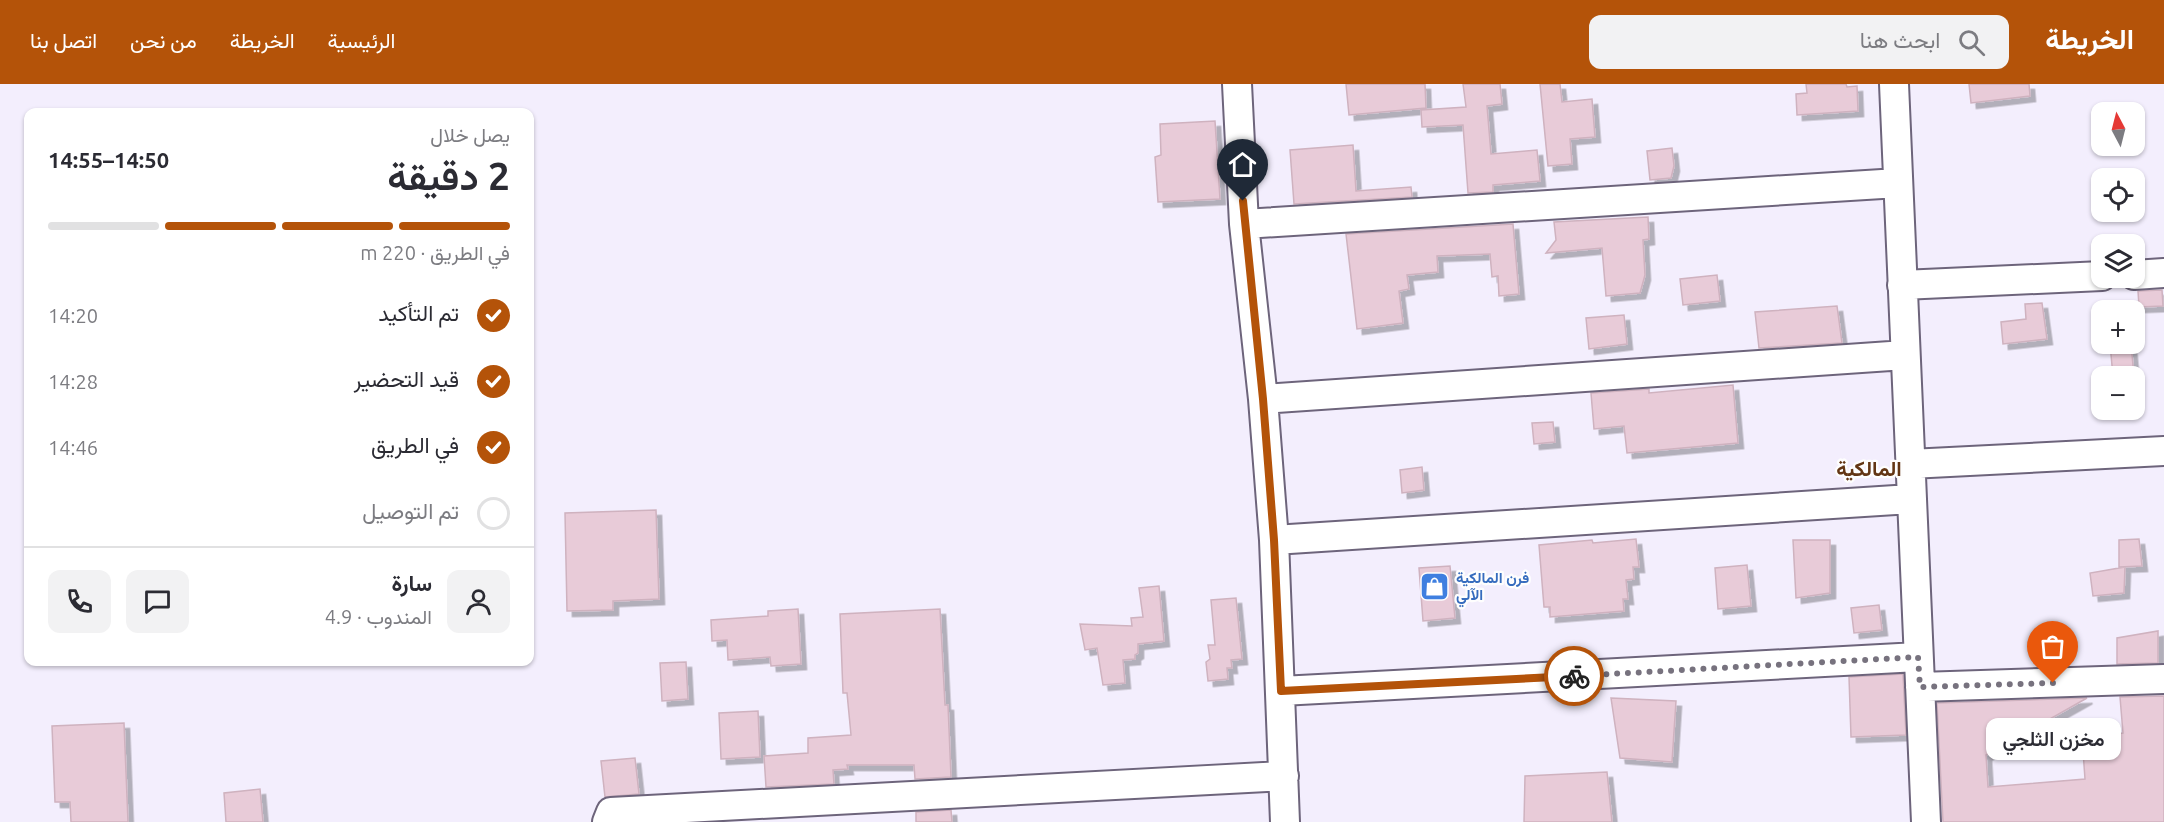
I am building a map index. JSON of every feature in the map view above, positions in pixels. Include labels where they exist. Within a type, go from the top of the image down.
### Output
[{"type":"street","points":[[1237,84],[1244,224],[1263,399],[1274,540],[1285,822]]},
{"type":"street","points":[[1894,84],[1926,822]]},
{"type":"street","points":[[1244,224],[1898,183]]},
{"type":"street","points":[[2145,274],[2164,273]]},
{"type":"street","points":[[1902,285],[2091,276]]},
{"type":"street","points":[[1263,399],[1905,355]]},
{"type":"street","points":[[1910,464],[2164,452]]},
{"type":"street","points":[[1274,540],[1911,499]]},
{"type":"street","points":[[1281,691],[1918,657]]},
{"type":"street","points":[[1920,687],[2164,679]]},
{"type":"street","points":[[607,822],[611,812],[1284,776]]},
{"type":"building","points":[[1346,84],[1425,84],[1426,108],[1349,115]]},
{"type":"building","points":[[1463,84],[1500,84],[1502,104],[1487,106],[1491,154],[1537,150],[1540,181],[1493,185],[1493,192],[1468,193],[1463,125],[1422,127],[1421,110],[1466,107]]},
{"type":"building","points":[[1540,84],[1560,84],[1562,102],[1592,99],[1595,137],[1570,139],[1572,164],[1548,166]]},
{"type":"building","points":[[1806,84],[1857,86],[1858,111],[1797,115],[1796,94],[1807,93]]},
{"type":"building","points":[[1969,84],[2029,84],[2030,96],[1971,103]]},
{"type":"building","points":[[1215,121],[1220,199],[1158,202],[1155,157],[1161,155],[1160,124]]},
{"type":"building","points":[[1353,145],[1356,191],[1411,187],[1412,197],[1294,204],[1290,150]]},
{"type":"building","points":[[1672,148],[1674,166],[1671,178],[1650,180],[1647,151]]},
{"type":"building","points":[[1648,217],[1649,239],[1643,240],[1645,275],[1640,293],[1606,296],[1602,248],[1546,253],[1556,240],[1554,222]]},
{"type":"building","points":[[1513,224],[1519,294],[1499,296],[1498,276],[1492,277],[1490,254],[1437,256],[1438,272],[1407,275],[1409,289],[1399,291],[1403,323],[1357,329],[1346,234]]},
{"type":"building","points":[[1717,275],[1720,301],[1683,305],[1680,279]]},
{"type":"building","points":[[2162,290],[2163,306],[2145,307],[2145,300],[2139,300],[2138,291]]},
{"type":"building","points":[[2042,303],[2047,339],[2003,344],[2001,322],[2026,319],[2025,304]]},
{"type":"building","points":[[1837,306],[1842,343],[1759,348],[1755,312]]},
{"type":"building","points":[[1624,315],[1627,344],[1589,349],[1586,318]]},
{"type":"building","points":[[2111,354],[2132,354],[2133,366],[2112,366]]},
{"type":"building","points":[[1733,385],[1738,443],[1627,453],[1624,426],[1594,429],[1591,393],[1649,389],[1649,393]]},
{"type":"building","points":[[1553,422],[1555,442],[1534,444],[1532,423]]},
{"type":"building","points":[[1422,467],[1424,490],[1402,493],[1400,470]]},
{"type":"building","points":[[656,510],[659,599],[613,601],[613,610],[567,611],[565,513]]},
{"type":"building","points":[[1636,539],[1639,567],[1633,567],[1634,579],[1626,580],[1628,599],[1623,599],[1624,611],[1550,617],[1550,607],[1544,607],[1539,545]]},
{"type":"building","points":[[2139,539],[2142,566],[2119,567],[2119,540]]},
{"type":"building","points":[[1793,540],[1830,540],[1830,593],[1796,598]]},
{"type":"building","points":[[1747,565],[1751,606],[1718,609],[1715,568]]},
{"type":"building","points":[[1450,566],[1455,618],[1423,621],[1419,568]]},
{"type":"building","points":[[2125,567],[2124,593],[2093,596],[2090,573]]},
{"type":"building","points":[[1159,586],[1164,641],[1138,644],[1135,659],[1123,660],[1125,683],[1103,685],[1097,648],[1085,650],[1080,624],[1132,626],[1131,618],[1143,617],[1139,588]]},
{"type":"building","points":[[1236,598],[1242,659],[1231,660],[1232,668],[1227,668],[1228,679],[1208,681],[1206,662],[1210,659],[1208,645],[1215,645],[1211,600]]},
{"type":"building","points":[[1879,605],[1882,630],[1854,633],[1851,608]]},
{"type":"building","points":[[798,609],[801,664],[771,666],[770,657],[728,660],[727,640],[712,641],[711,620],[768,616],[768,611]]},
{"type":"building","points":[[940,609],[951,777],[915,779],[914,765],[847,765],[848,769],[833,770],[834,784],[766,787],[764,756],[808,753],[808,738],[851,735],[847,693],[843,693],[840,614]]},
{"type":"building","points":[[2158,631],[2158,663],[2117,664],[2117,638]]},
{"type":"building","points":[[686,662],[688,699],[662,701],[660,663]]},
{"type":"building","points":[[1903,674],[1906,735],[1851,737],[1849,677]]},
{"type":"building","points":[[2164,696],[2164,822],[1943,822],[1937,703],[2087,698],[1986,755],[1988,787],[2085,779],[2082,737],[2123,733],[2120,697]]},
{"type":"building","points":[[1611,698],[1676,701],[1672,762],[1620,758]]},
{"type":"building","points":[[758,711],[760,757],[721,759],[719,713]]},
{"type":"building","points":[[124,723],[128,822],[71,822],[70,802],[55,802],[52,726]]},
{"type":"building","points":[[635,758],[639,794],[605,797],[601,761]]},
{"type":"building","points":[[1607,772],[1612,822],[1524,822],[1525,776]]},
{"type":"building","points":[[260,789],[263,822],[226,822],[224,793]]},
{"type":"building","points":[[951,810],[952,822],[916,822],[916,812]]},
{"type":"way so far","points":[[1574,676],[1918,657],[1920,687],[2053,683]]},
{"type":"place","name":"فرن المالكية الآلي","points":[[1435,587]]},
{"type":"place","name":"مخزن الثلجي","points":[[2053,683]]},
{"type":"district","name":"المالكية","points":[[1869,469]]},
{"type":"route","points":[[1243,201],[1263,399],[1274,540],[1281,691],[1574,676]]}]
